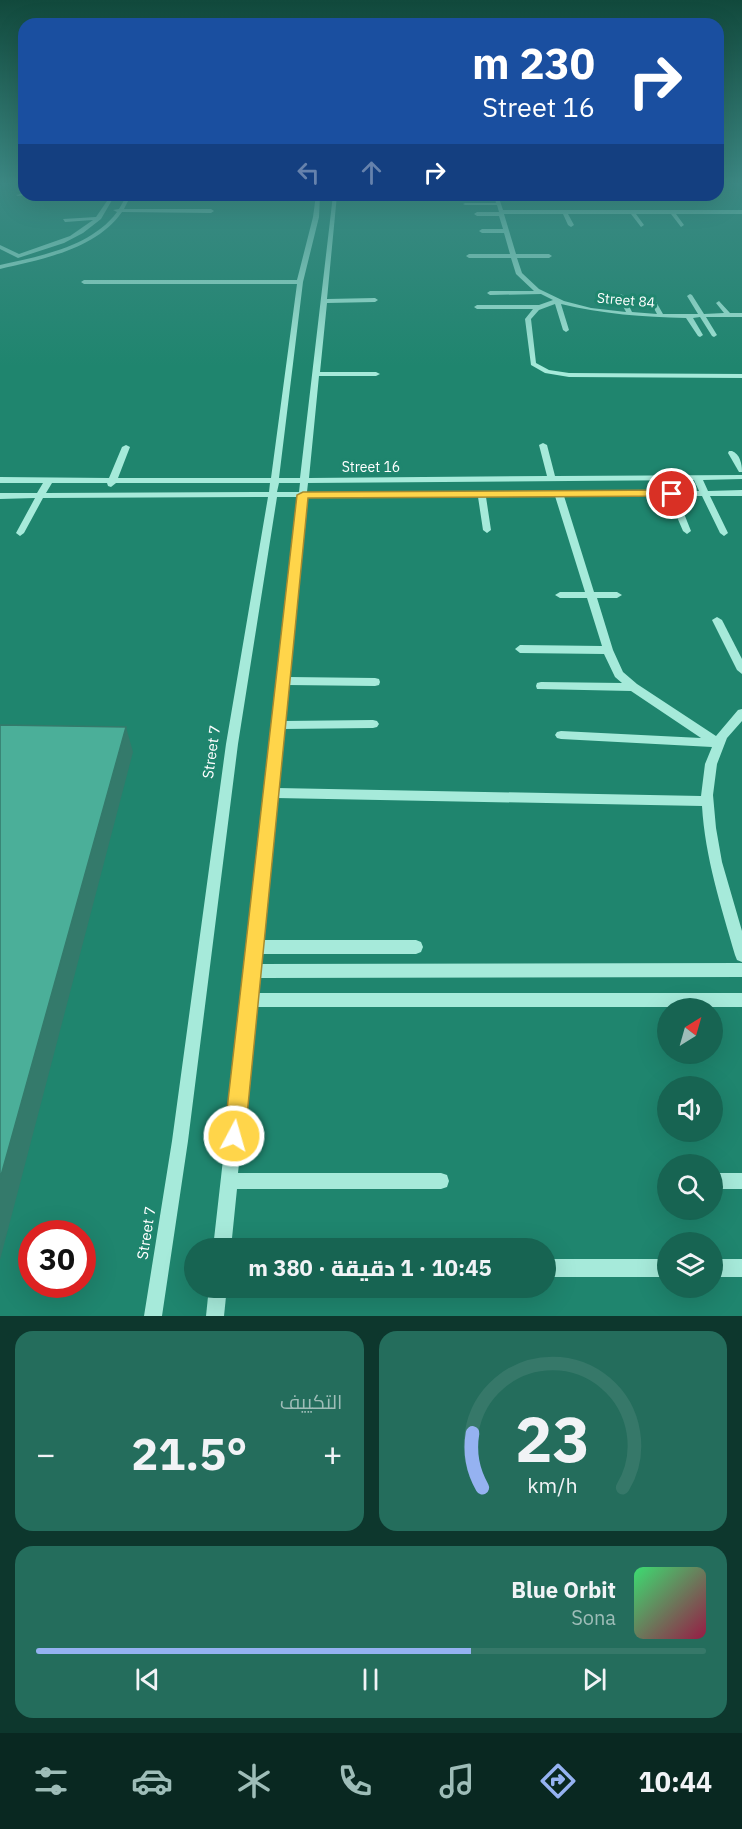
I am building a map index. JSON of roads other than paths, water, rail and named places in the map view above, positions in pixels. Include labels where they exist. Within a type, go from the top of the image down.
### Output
[{"type":"street","points":[[0,267],[58,243]]},
{"type":"street","points":[[0,261],[45,256],[75,243]]},
{"type":"street","name":"Street 7","points":[[153,1316],[180,1141],[232,744],[273,495],[300,282],[309,243]]},
{"type":"street","points":[[223,1238],[330,243]]},
{"type":"street","points":[[510,243],[514,256]]},
{"type":"street","points":[[0,247],[16,259]]},
{"type":"street","points":[[469,256],[549,256]]},
{"type":"street","name":"Street 84","points":[[514,256],[519,274],[526,284],[557,301],[582,308],[630,314],[742,315]]},
{"type":"street","points":[[84,282],[300,282]]},
{"type":"street","points":[[490,293],[539,293]]},
{"type":"street","points":[[621,296],[630,314]]},
{"type":"street","points":[[690,296],[714,335]]},
{"type":"street","points":[[324,301],[375,300]]},
{"type":"street","points":[[477,307],[538,307],[557,301],[566,330]]},
{"type":"street","points":[[653,301],[661,315]]},
{"type":"street","points":[[720,303],[728,315]]},
{"type":"street","points":[[538,307],[528,319],[533,364],[547,372],[569,375],[742,376]]},
{"type":"street","points":[[688,315],[700,335]]},
{"type":"street","points":[[316,374],[376,374]]},
{"type":"street","points":[[543,445],[552,479]]},
{"type":"street","points":[[107,496],[126,447]]},
{"type":"street","points":[[732,453],[742,470]]},
{"type":"street","points":[[698,477],[724,533]]},
{"type":"street","name":"Street 16","points":[[0,480],[304,481],[742,477]]},
{"type":"street","points":[[20,533],[49,480]]},
{"type":"street","points":[[448,480],[450,495]]},
{"type":"street","points":[[672,494],[687,531]]},
{"type":"street","name":"Street 16","points":[[0,496],[742,494]]},
{"type":"street","points":[[482,495],[487,530]]},
{"type":"street","points":[[559,495],[608,650],[619,674],[633,687],[718,743]]},
{"type":"street","points":[[560,595],[617,595]]},
{"type":"street","points":[[717,620],[742,670]]},
{"type":"street","points":[[520,650],[608,650]]},
{"type":"street","points":[[283,681],[375,682]]},
{"type":"street","points":[[541,686],[633,687]]},
{"type":"street","points":[[742,713],[734,720],[718,743],[708,770],[705,801],[711,838],[739,936],[742,955]]},
{"type":"street","points":[[278,724],[373,724]]},
{"type":"street","points":[[561,735],[718,743]]},
{"type":"street","points":[[271,793],[705,801]]},
{"type":"street","points":[[254,947],[416,947]]},
{"type":"street","points":[[252,971],[742,970]]},
{"type":"street","points":[[249,1000],[742,1000]]},
{"type":"street","points":[[229,1181],[441,1181]]},
{"type":"street","points":[[723,1181],[742,1181]]},
{"type":"street","points":[[556,1268],[657,1268]]},
{"type":"street","points":[[723,1268],[742,1268]]},
{"type":"street","points":[[215,1316],[217,1298]]}]
